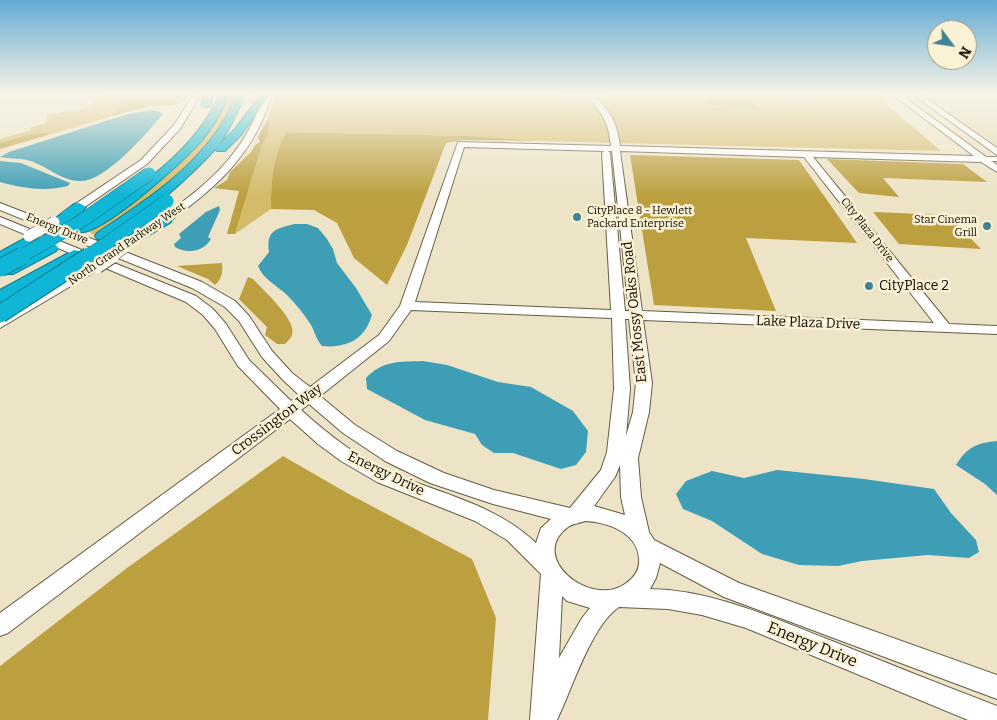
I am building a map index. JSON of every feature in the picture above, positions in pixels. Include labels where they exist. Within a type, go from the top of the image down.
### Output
[{"type":"highway","points":[[0,268],[86,218],[150,174],[174,152],[191,128]]},
{"type":"highway","points":[[0,276],[84,229],[137,194],[180,158],[206,128]]},
{"type":"highway","name":"North Grand Parkway West","points":[[0,296],[74,254],[148,204],[204,155],[225,128]]},
{"type":"highway","points":[[222,148],[233,128]]},
{"type":"highway","points":[[0,314],[119,236],[167,201],[241,128]]},
{"type":"highway","points":[[0,258],[79,208]]},
{"type":"highway","points":[[0,314],[94,264],[165,220]]},
{"type":"street","points":[[79,208],[137,167],[164,143],[177,128]]},
{"type":"street","name":"North Grand Parkway West","points":[[165,220],[218,175],[247,143],[255,128]]},
{"type":"street","name":"East Mossy Oaks Road","points":[[613,128],[608,145],[614,190],[627,242],[644,383],[640,412],[629,458],[631,497],[643,541]]},
{"type":"street","points":[[940,128],[968,148],[992,159],[997,169]]},
{"type":"street","points":[[963,128],[997,152]]},
{"type":"street","name":"Crossington Way","points":[[0,626],[291,410],[374,347],[390,331],[407,306],[461,144],[608,145]]},
{"type":"street","points":[[608,145],[807,155],[992,159]]},
{"type":"street","points":[[968,148],[992,159]]},
{"type":"street","name":"City Plaza Drive","points":[[807,155],[944,328]]},
{"type":"street","name":"East Mossy Oaks Road","points":[[573,515],[609,472],[616,452],[622,389],[613,241],[614,190]]},
{"type":"street","name":"Energy Drive","points":[[0,206],[197,285],[230,304],[244,320],[267,354],[287,376],[349,429],[390,456],[437,478],[493,497],[573,515]]},
{"type":"street","name":"Energy Drive","points":[[0,220],[191,299],[208,312],[221,327],[243,363],[265,387],[324,440],[347,456],[384,477],[482,516],[514,534],[550,572]]},
{"type":"street","points":[[0,253],[31,237]]},
{"type":"street","points":[[613,241],[627,242]]},
{"type":"street","name":"North Grand Parkway West","points":[[0,324],[94,264]]},
{"type":"street","points":[[180,294],[197,285]]},
{"type":"street","name":"Lake Plaza Drive","points":[[407,306],[997,330]]},
{"type":"street","points":[[544,720],[550,572],[544,552],[547,537],[556,525],[573,515],[600,513],[629,525],[643,541],[649,567],[644,580],[634,590],[615,598],[602,600],[582,597],[565,588],[550,572]]},
{"type":"street","name":"Energy Drive","points":[[643,541],[732,590],[997,687]]},
{"type":"street","points":[[544,720],[571,657],[590,625],[615,598]]},
{"type":"street","name":"Energy Drive","points":[[615,598],[668,599],[702,605],[749,619],[997,719]]},
{"type":"shaded area","points":[[29,128],[74,128],[45,136],[48,134],[27,135],[0,143],[0,139],[32,130]]},
{"type":"shaded area","points":[[210,128],[221,128],[194,160],[164,186],[95,235],[87,231],[92,230],[145,194],[143,193],[183,160]]},
{"type":"shaded area","points":[[263,128],[268,128],[268,135],[262,145],[235,234],[227,234],[239,191],[214,188],[227,180],[230,172],[260,142],[258,137]]},
{"type":"shaded area","points":[[268,128],[914,128],[941,151],[540,141],[469,136],[287,132],[274,170],[271,209],[235,234],[262,145],[268,135]]},
{"type":"shaded area","points":[[971,128],[997,128],[997,146]]},
{"type":"shaded area","points":[[286,132],[469,136],[540,141],[462,140],[446,143],[407,245],[387,285],[354,258],[337,223],[314,210],[271,209],[274,170],[278,151]]},
{"type":"shaded area","points":[[49,133],[45,136],[0,149],[0,143],[27,135]]},
{"type":"shaded area","points":[[630,155],[799,160],[857,243],[746,238],[776,311],[654,305]]},
{"type":"shaded area","points":[[827,159],[963,164],[987,182],[883,178],[899,197],[859,193]]},
{"type":"shaded area","points":[[873,212],[948,215],[981,249],[899,244]]},
{"type":"shaded area","points":[[222,263],[222,275],[215,285],[208,279],[177,266]]},
{"type":"shaded area","points":[[248,277],[253,279],[271,298],[290,322],[292,335],[285,344],[277,344],[265,335],[267,327],[239,299]]},
{"type":"shaded area","points":[[283,456],[347,493],[472,559],[496,618],[488,720],[0,720],[0,666],[127,568]]},
{"type":"water","points":[[85,128],[151,128],[114,165],[91,179],[81,181],[67,179],[24,159],[0,157],[9,152]]},
{"type":"water","points":[[0,161],[21,163],[70,183],[68,186],[59,188],[42,189],[0,182]]},
{"type":"water","points":[[219,206],[220,210],[208,237],[211,239],[204,247],[185,251],[175,247],[174,244],[181,238],[179,234],[206,212]]},
{"type":"water","points":[[294,224],[307,224],[318,228],[333,249],[337,263],[356,288],[372,315],[365,330],[357,339],[340,346],[322,346],[311,325],[299,309],[286,294],[260,271],[258,266],[269,252],[268,245],[271,235],[277,229]]},
{"type":"water","points":[[423,361],[447,365],[498,382],[531,387],[573,411],[588,431],[586,452],[576,465],[561,469],[513,453],[494,453],[482,445],[475,434],[425,420],[367,389],[366,378],[372,372],[385,365]]},
{"type":"water","points":[[997,441],[997,495],[985,484],[956,465],[964,454],[973,447]]},
{"type":"water","points":[[777,470],[864,479],[934,489],[951,513],[976,540],[979,552],[969,558],[928,555],[862,561],[838,566],[799,565],[762,554],[712,521],[683,509],[676,494],[686,481],[712,471],[744,478]]},
{"type":"place","name":"CityPlace 8 - Hewlett Packard Enterprise","points":[[577,217]]},
{"type":"place","name":"Star Cinema Grill","points":[[987,226]]},
{"type":"place","name":"CityPlace 2","points":[[869,286]]}]
